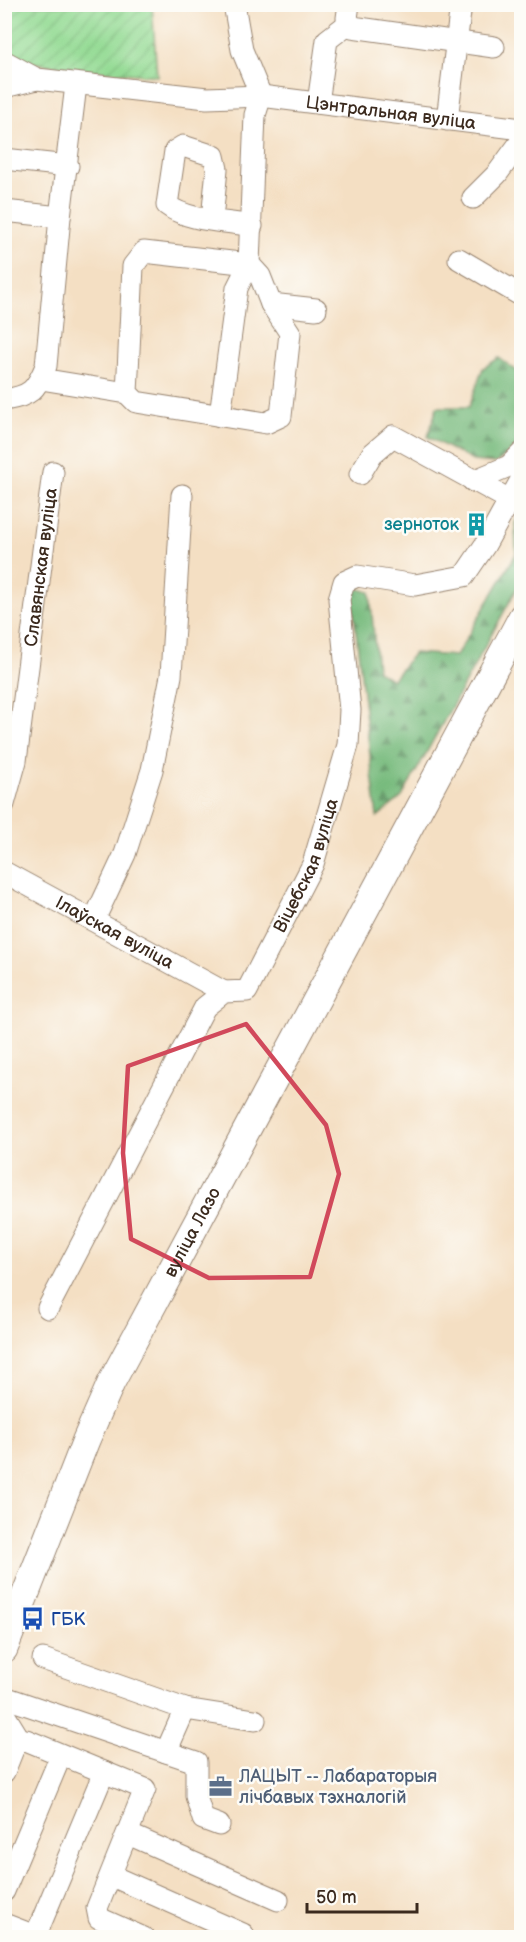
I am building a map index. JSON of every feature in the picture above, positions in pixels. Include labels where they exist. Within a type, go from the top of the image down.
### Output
[{"type":"main road","name":"вуліца Лазо","points":[[4,1649],[86,1440],[111,1383],[522,617]]},
{"type":"street","points":[[220,417],[237,288],[249,264],[255,115],[261,96],[242,50],[234,4]]},
{"type":"street","points":[[447,120],[461,4]]},
{"type":"street","points":[[349,14],[352,27],[494,47]]},
{"type":"street","points":[[318,103],[327,40],[349,14]]},
{"type":"street","points":[[4,61],[37,79]]},
{"type":"street","points":[[4,87],[37,79]]},
{"type":"street","name":"Цэнтральная вуліца","points":[[37,79],[207,98],[261,96],[522,129]]},
{"type":"street","points":[[4,400],[23,398],[38,386],[46,366],[60,217],[68,166],[76,85]]},
{"type":"street","points":[[473,198],[497,174],[522,140]]},
{"type":"street","points":[[4,159],[68,166]]},
{"type":"street","points":[[4,211],[60,217]]},
{"type":"street","points":[[212,219],[252,226]]},
{"type":"street","points":[[41,379],[127,393],[136,402],[220,417],[266,423],[281,416],[290,333],[271,304],[260,276],[249,264],[144,252],[133,266],[127,393]]},
{"type":"street","points":[[459,259],[522,296]]},
{"type":"street","points":[[271,304],[316,309]]},
{"type":"street","points":[[360,474],[372,454],[393,436],[508,499]]},
{"type":"street","points":[[473,480],[509,466],[522,453]]},
{"type":"street","name":"Славянская вуліца","points":[[4,804],[16,761],[53,472]]},
{"type":"street","name":"Віцебская вуліца","points":[[48,1308],[205,1007],[224,992],[247,992],[313,864],[348,745],[350,710],[339,599],[344,582],[357,576],[415,585],[464,576],[485,545],[508,499],[522,478]]},
{"type":"street","points":[[94,920],[125,854],[152,770],[169,688],[178,591],[182,495]]},
{"type":"street","name":"Ілаўская вуліца","points":[[4,872],[224,992]]},
{"type":"street","points":[[43,1659],[185,1709],[255,1720]]},
{"type":"street","points":[[4,1697],[196,1762],[196,1796],[203,1819],[219,1825]]},
{"type":"street","points":[[166,1752],[185,1709]]},
{"type":"street","points":[[4,1714],[20,1740],[145,1789],[112,1876],[97,1908],[99,1918],[144,1938]]},
{"type":"street","points":[[4,1772],[20,1740]]},
{"type":"street","points":[[4,1891],[61,1755]]},
{"type":"street","points":[[4,1924],[30,1934],[38,1930],[104,1772]]},
{"type":"street","points":[[128,1834],[278,1900]]},
{"type":"street","points":[[112,1876],[243,1934],[241,1938]]},
{"type":"highlighted area","points":[[246,1024],[326,1125],[339,1174],[310,1277],[209,1278],[131,1239],[123,1153],[128,1066]]},
{"type":"green space","points":[[5,5],[152,5],[157,76],[76,69],[8,59],[5,55]]},
{"type":"green space","points":[[499,358],[521,374],[521,443],[496,463],[473,461],[428,437],[437,407],[469,407],[483,368]]},
{"type":"green space","points":[[521,510],[521,581],[402,797],[377,817],[352,596],[355,588],[370,592],[377,670],[392,680],[414,653],[456,656],[516,554],[515,523]]},
{"type":"place","name":"зерноток","points":[[477,524]]},
{"type":"place","name":"ГБК","points":[[33,1619]]},
{"type":"place","name":"ЛАЦЫТ -- Лабараторыя лічбавых тэхналогій","points":[[221,1786]]}]
